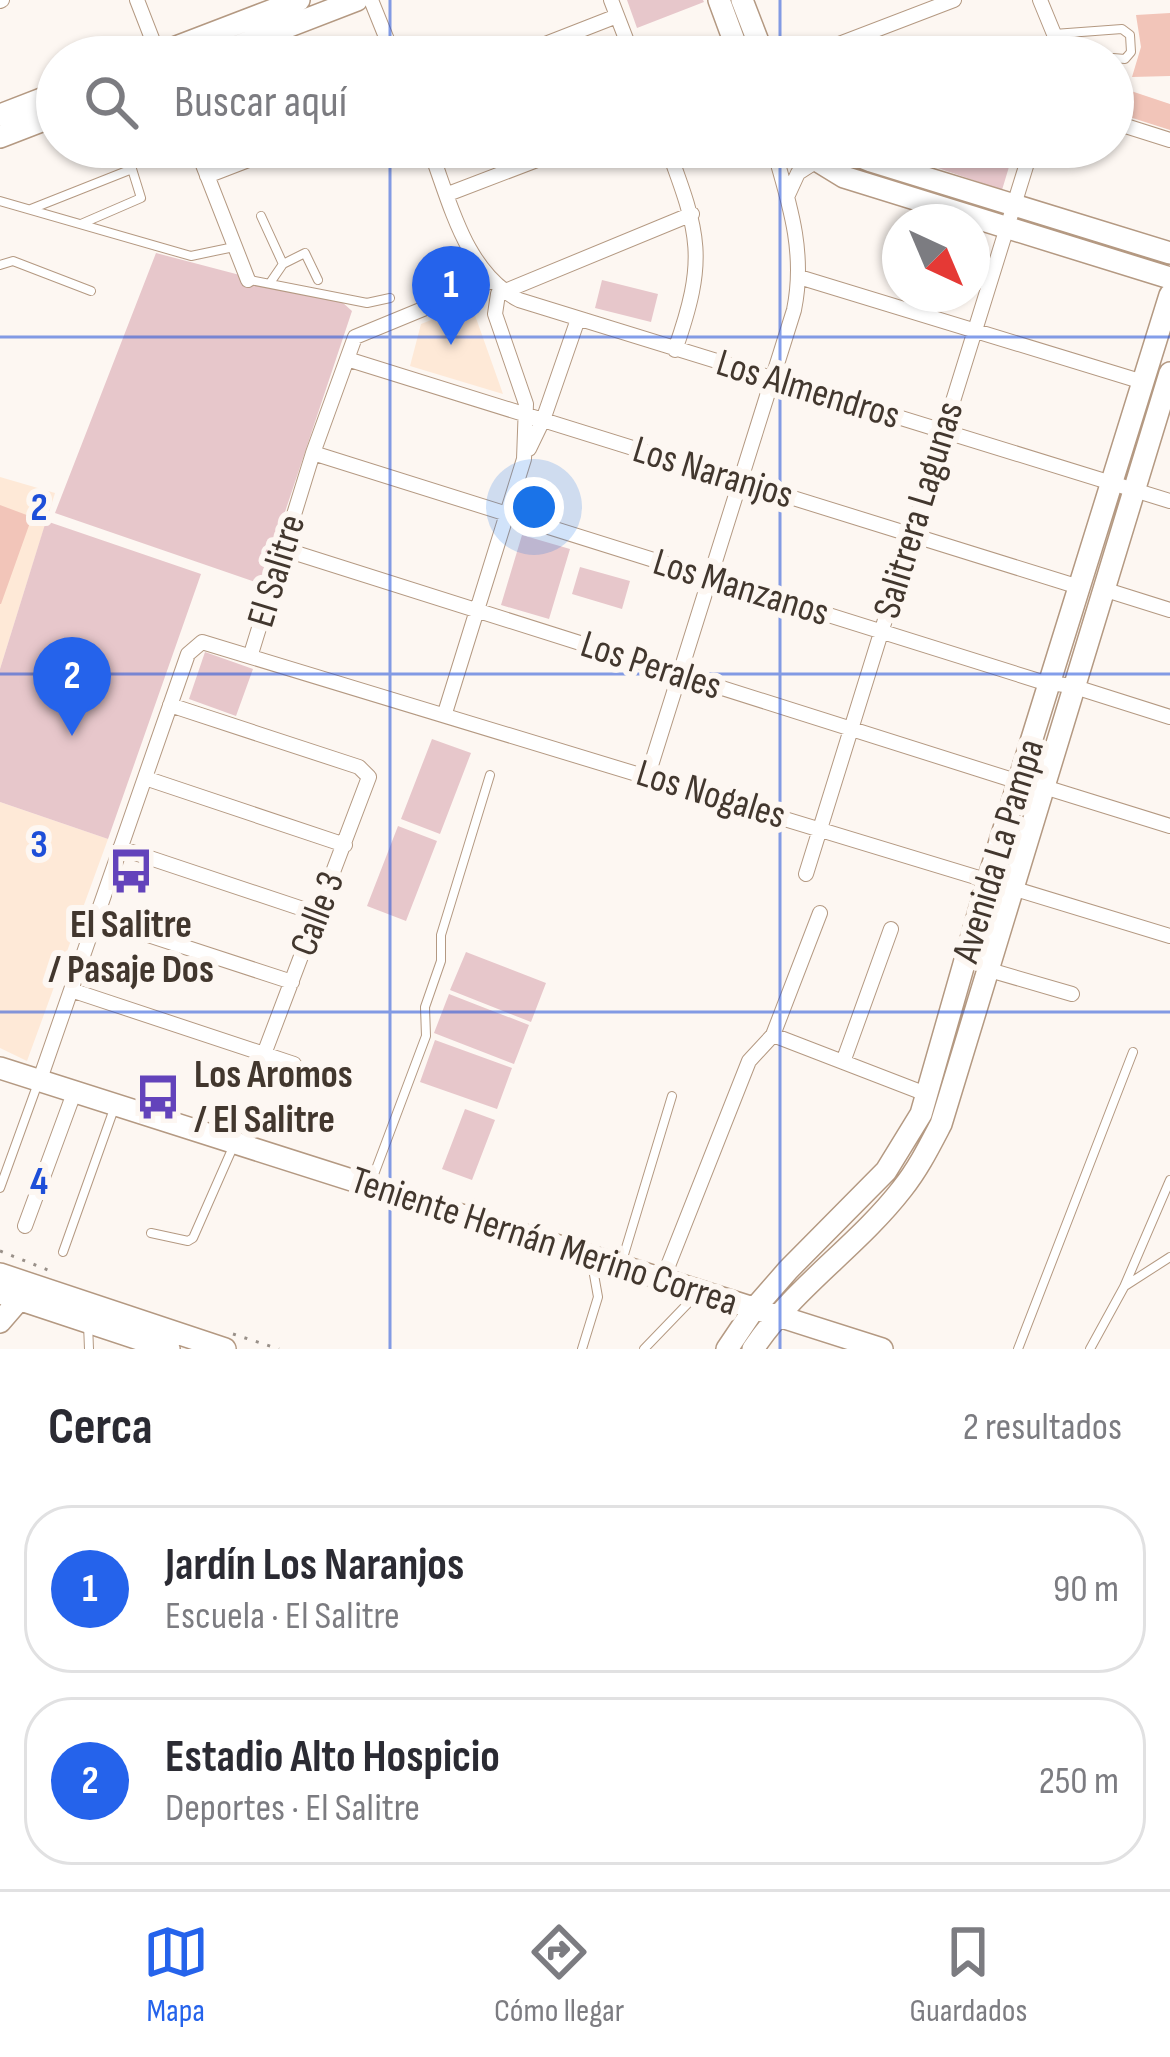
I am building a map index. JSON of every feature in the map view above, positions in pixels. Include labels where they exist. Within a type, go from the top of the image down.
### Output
[{"type":"street","points":[[136,0],[148,36]]},
{"type":"street","points":[[205,36],[298,0]]},
{"type":"street","points":[[264,36],[357,0]]},
{"type":"street","points":[[371,0],[386,36]]},
{"type":"street","points":[[611,0],[625,36]]},
{"type":"street","points":[[718,0],[732,36]]},
{"type":"street","points":[[742,0],[756,36]]},
{"type":"street","points":[[1040,0],[1054,34]]},
{"type":"street","points":[[860,36],[949,1]]},
{"type":"street","points":[[566,36],[617,16]]},
{"type":"street","points":[[0,115],[36,101]]},
{"type":"street","points":[[0,137],[36,123]]},
{"type":"street","points":[[1134,129],[1170,140]]},
{"type":"street","points":[[204,168],[248,280]]},
{"type":"street","points":[[207,176],[228,168]]},
{"type":"street","points":[[437,168],[468,247],[496,285],[495,314],[524,394],[524,459]]},
{"type":"street","points":[[448,194],[516,168]]},
{"type":"street","points":[[675,168],[692,214],[698,248],[696,282],[675,350]]},
{"type":"street","points":[[648,775],[790,326],[799,278],[797,236],[779,168]]},
{"type":"street","points":[[788,196],[804,168]]},
{"type":"street","points":[[827,168],[859,183],[1170,254]]},
{"type":"street","points":[[888,168],[1170,278]]},
{"type":"street","name":"Salitrera Lagunas","points":[[806,874],[1026,168]]},
{"type":"street","name":"El Salitre","points":[[39,1082],[194,646],[212,641],[251,654],[314,453],[359,332],[692,214]]},
{"type":"street","points":[[799,278],[1162,384]]},
{"type":"street","name":"Los Almendros","points":[[496,285],[528,304],[1170,502]]},
{"type":"street","name":"Avenida La Pampa","points":[[1030,784],[1049,684],[1079,587],[1162,384],[1170,295]]},
{"type":"street","points":[[445,713],[524,459],[543,421],[578,319]]},
{"type":"street","name":"Los Naranjos","points":[[346,359],[1079,587]]},
{"type":"street","name":"Los Manzanos","points":[[314,453],[1049,684],[1072,686],[1170,717]]},
{"type":"street","name":"Avenida La Pampa","points":[[753,1349],[764,1313],[906,1143],[1030,784],[1072,686],[1103,589],[1122,487]]},
{"type":"street","name":"Los Perales","points":[[283,550],[1170,826]]},
{"type":"street","points":[[1103,589],[1170,610]]},
{"type":"street","name":"Los Nogales","points":[[251,654],[1170,936]]},
{"type":"street","name":"Calle 3","points":[[170,705],[359,766],[368,773],[369,784],[263,1054]]},
{"type":"street","points":[[145,778],[345,844]]},
{"type":"street","points":[[120,848],[318,914]]},
{"type":"street","name":"Avenida La Pampa","points":[[727,1349],[868,1226],[923,1160],[941,1124],[986,969],[999,883]]},
{"type":"street","points":[[662,1281],[749,1061],[773,1035],[820,913]]},
{"type":"street","points":[[96,918],[292,982]]},
{"type":"street","points":[[843,1062],[891,929]]},
{"type":"street","points":[[986,969],[1072,994]]},
{"type":"street","points":[[71,989],[294,1064]]},
{"type":"street","points":[[773,1035],[926,1094]]},
{"type":"street","name":"Teniente Hernán Merino Correa","points":[[0,1068],[882,1349]]},
{"type":"street","points":[[25,1226],[74,1093]]},
{"type":"street","points":[[0,1274],[225,1349]]},
{"type":"street","points":[[0,1322],[9,1297],[169,1349]]},
{"type":"lane","points":[[1054,34],[1122,29],[1130,36]]},
{"type":"lane","points":[[30,210],[132,169],[141,198],[79,225]]},
{"type":"lane","points":[[0,201],[191,256],[235,247]]},
{"type":"lane","points":[[262,216],[283,264]]},
{"type":"lane","points":[[269,284],[283,264],[305,253],[318,280]]},
{"type":"lane","points":[[0,265],[13,261],[91,291]]},
{"type":"lane","points":[[248,280],[367,303],[390,298]]},
{"type":"lane","points":[[369,1187],[426,1036],[425,1006],[441,962],[440,934],[490,776]]},
{"type":"lane","points":[[1018,1349],[1133,1052]]},
{"type":"lane","points":[[0,1188],[39,1082]]},
{"type":"lane","points":[[620,1267],[672,1096]]},
{"type":"lane","points":[[63,1252],[116,1105]]},
{"type":"lane","points":[[151,1233],[193,1238],[235,1140]]},
{"type":"lane","points":[[1090,1349],[1124,1287],[1170,1180]]},
{"type":"lane","points":[[1124,1287],[1170,1257]]},
{"type":"lane","points":[[582,1349],[598,1297],[591,1258]]},
{"type":"lane","points":[[644,1349],[698,1292]]},
{"type":"lane","points":[[88,1323],[89,1349]]},
{"type":"shaded area","points":[[627,0],[703,0],[704,2],[637,28]]},
{"type":"shaded area","points":[[938,168],[1009,168],[1002,190]]},
{"type":"shaded area","points":[[156,253],[342,302],[352,311],[261,584],[55,513]]},
{"type":"shaded area","points":[[602,280],[658,294],[651,322],[595,308]]},
{"type":"shaded area","points":[[471,304],[503,394],[410,366],[421,324]]},
{"type":"shaded area","points":[[0,477],[55,493],[0,669]]},
{"type":"shaded area","points":[[46,521],[201,574],[108,839],[0,802],[0,669]]},
{"type":"shaded area","points":[[522,535],[570,549],[549,619],[501,605]]},
{"type":"shaded area","points":[[580,567],[630,581],[622,609],[572,594]]},
{"type":"shaded area","points":[[205,652],[253,669],[236,716],[189,699]]},
{"type":"shaded area","points":[[432,739],[471,753],[440,834],[401,819]]},
{"type":"shaded area","points":[[0,802],[108,839],[27,1061],[0,1048]]},
{"type":"shaded area","points":[[398,826],[437,841],[406,921],[367,906]]},
{"type":"shaded area","points":[[466,952],[546,983],[531,1022],[450,990]]},
{"type":"shaded area","points":[[449,994],[529,1025],[514,1064],[434,1033]]},
{"type":"shaded area","points":[[435,1040],[512,1068],[497,1109],[420,1082]]},
{"type":"shaded area","points":[[465,1109],[495,1120],[472,1180],[442,1169]]},
{"type":"building","points":[[1170,13],[1170,76],[1134,77],[1141,47],[1136,15]]},
{"type":"building","points":[[1134,92],[1170,104],[1170,130],[1134,118]]},
{"type":"building","points":[[0,505],[32,517],[1,604],[0,604]]},
{"type":"place","name":"Jardín Los Naranjos","points":[[451,345]]},
{"type":"place","name":"Estadio Alto Hospicio","points":[[72,736]]},
{"type":"place","name":"El Salitre / Pasaje Dos","points":[[131,871]]},
{"type":"place","name":"Los Aromos / El Salitre","points":[[158,1097]]}]
